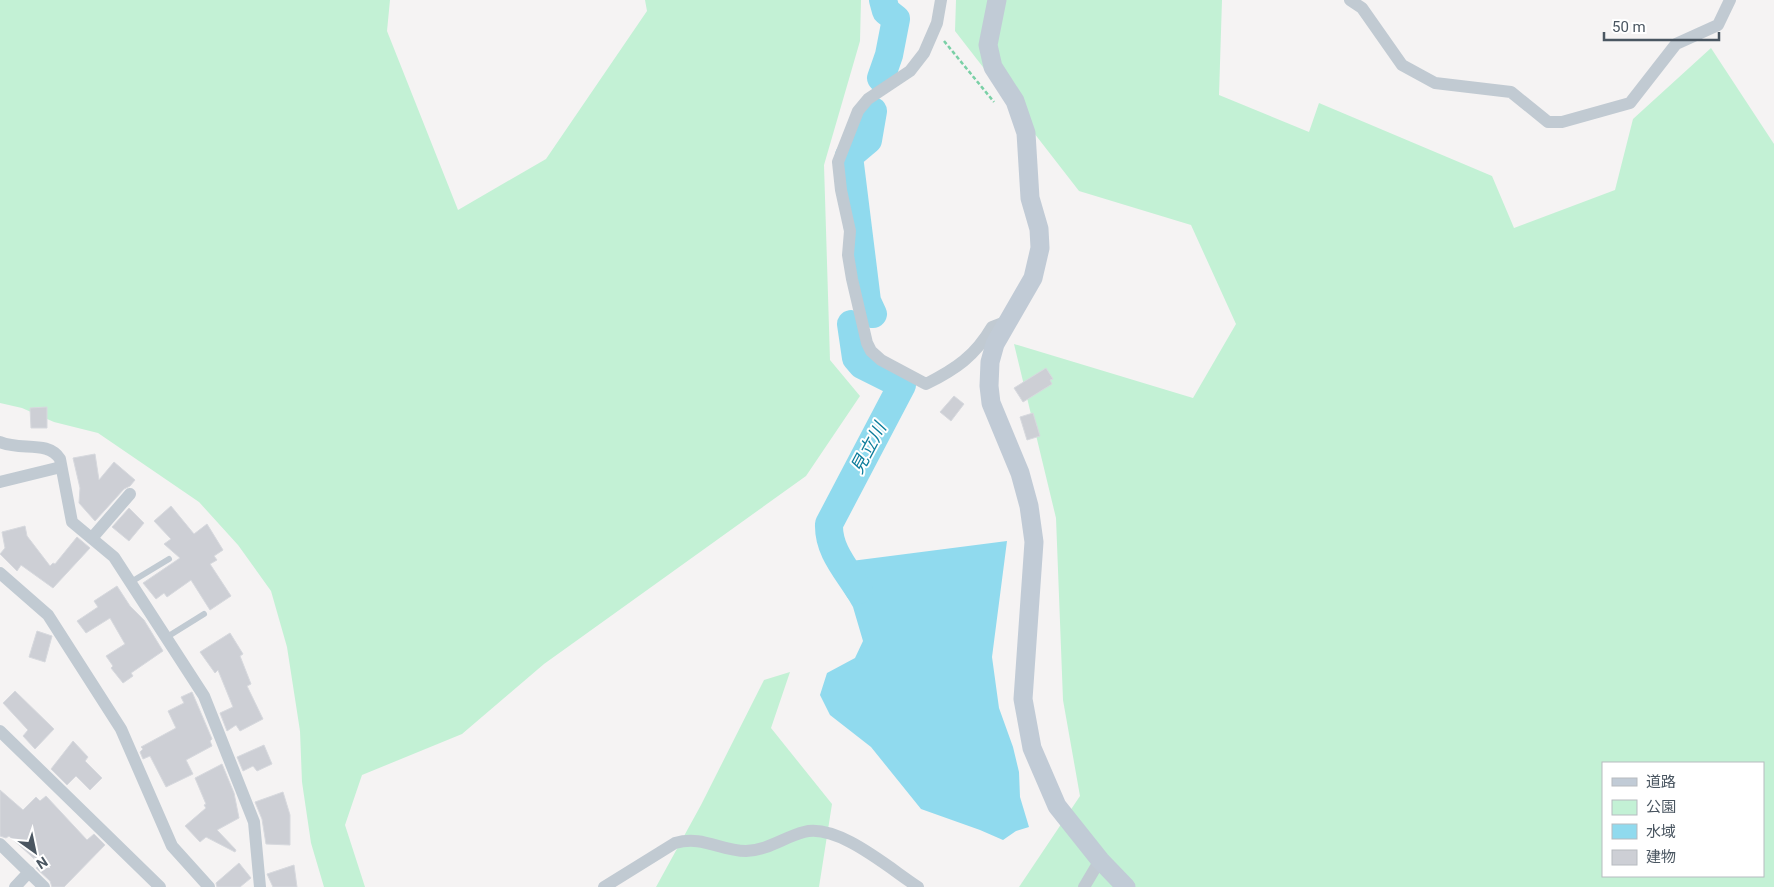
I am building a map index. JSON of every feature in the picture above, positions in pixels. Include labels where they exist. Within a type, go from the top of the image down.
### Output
[{"type":"street","points":[[941,0],[937,23],[924,53],[910,71],[868,99],[858,111],[838,162],[841,190],[850,231],[848,255],[863,328],[867,343],[875,356],[905,375],[926,384],[952,371],[981,346],[992,327],[1010,320]]},
{"type":"street","points":[[997,0],[988,45],[993,67],[1015,102],[1026,133],[1030,198],[1039,229],[1040,248],[1033,278],[995,344],[990,362],[989,386],[992,403],[1020,474],[1029,506],[1034,542],[1023,699],[1032,748],[1057,806],[1100,860],[1126,887]]},
{"type":"street","points":[[1350,0],[1362,8],[1402,65],[1435,83],[1511,92],[1548,122],[1562,122],[1630,103],[1676,44],[1718,25],[1730,0]]},
{"type":"street","points":[[0,442],[12,447],[49,448],[55,451],[60,458],[72,522],[114,556],[204,696],[254,822],[260,887]]},
{"type":"street","points":[[0,482],[61,467]]},
{"type":"street","points":[[92,538],[130,494]]},
{"type":"street","points":[[0,573],[48,616],[121,729],[172,846],[209,887]]},
{"type":"street","points":[[0,731],[160,887]]},
{"type":"street","points":[[604,887],[675,844],[685,840],[702,840],[736,850],[759,850],[812,830],[840,836],[918,887]]},
{"type":"street","points":[[0,844],[44,887]]},
{"type":"street","points":[[1084,887],[1100,860]]},
{"type":"street","points":[[15,887],[29,872]]},
{"type":"lane","points":[[131,582],[169,559]]},
{"type":"lane","points":[[167,637],[204,614]]},
{"type":"path","points":[[937,23],[946,46],[1000,109]]},
{"type":"green space","points":[[0,0],[390,0],[387,31],[458,210],[546,159],[647,11],[645,0],[861,0],[860,41],[824,165],[830,360],[860,396],[806,476],[544,664],[462,734],[362,775],[345,825],[365,887],[324,887],[311,843],[302,782],[300,731],[287,647],[271,591],[238,545],[199,502],[98,433],[54,422],[22,408],[0,403]]},
{"type":"green space","points":[[956,0],[1222,0],[1219,95],[1309,132],[1319,103],[1492,176],[1514,228],[1615,190],[1633,119],[1711,48],[1774,144],[1774,887],[1019,887],[1080,796],[1063,700],[1056,518],[1014,344],[1193,398],[1236,324],[1191,225],[1079,191],[955,31]]},
{"type":"green space","points":[[790,672],[771,728],[832,804],[819,887],[656,887],[701,805],[764,680]]},
{"type":"water","points":[[1007,541],[992,657],[999,708],[1013,747],[1019,772],[1020,797],[1029,827],[1016,831],[1003,840],[921,809],[871,747],[830,715],[820,695],[827,673],[855,658],[863,641],[853,607],[828,564]]},
{"type":"building","points":[[1046,368],[1053,379],[1050,380],[1052,384],[1023,402],[1014,388]]},
{"type":"building","points":[[954,396],[964,404],[951,421],[940,412]]},
{"type":"building","points":[[47,407],[47,428],[31,428],[30,408]]},
{"type":"building","points":[[1033,413],[1040,436],[1027,440],[1020,417]]},
{"type":"building","points":[[95,454],[99,480],[114,462],[135,480],[124,489],[95,521],[79,503],[80,488],[73,458]]},
{"type":"building","points":[[171,506],[194,534],[207,524],[223,550],[214,556],[217,560],[210,564],[231,596],[210,610],[191,580],[167,597],[164,593],[156,599],[143,583],[180,558],[164,544],[171,539],[154,521]]},
{"type":"building","points":[[129,508],[144,523],[129,541],[112,527]]},
{"type":"building","points":[[25,526],[27,536],[50,566],[53,563],[55,564],[77,537],[90,548],[53,588],[21,565],[17,571],[0,554],[5,548],[2,532]]},
{"type":"building","points":[[117,586],[130,606],[144,620],[163,651],[131,673],[133,676],[123,683],[111,668],[113,666],[106,656],[125,644],[110,618],[86,633],[77,621],[98,607],[94,601]]},
{"type":"building","points":[[37,631],[52,636],[45,662],[29,657]]},
{"type":"building","points":[[230,633],[243,654],[240,656],[251,684],[247,686],[263,719],[240,731],[236,725],[227,731],[220,713],[233,707],[218,670],[215,673],[200,652]]},
{"type":"building","points":[[15,691],[54,729],[35,749],[23,736],[28,730],[3,703]]},
{"type":"building","points":[[192,692],[212,739],[210,741],[212,746],[186,760],[193,774],[166,787],[150,756],[143,759],[140,752],[143,749],[141,747],[176,728],[168,711],[184,703],[181,697]]},
{"type":"building","points":[[73,741],[88,757],[85,761],[102,778],[90,790],[76,776],[67,785],[51,769]]},
{"type":"building","points":[[264,745],[272,764],[257,771],[253,766],[243,771],[237,757]]},
{"type":"building","points":[[222,764],[234,793],[239,818],[217,830],[236,850],[235,852],[206,837],[200,842],[185,826],[206,808],[195,778]]},
{"type":"building","points":[[0,790],[23,810],[36,797],[40,801],[46,796],[87,840],[94,834],[105,845],[64,887],[52,887],[50,881],[36,868],[40,864],[9,836],[6,838],[0,836]]},
{"type":"building","points":[[283,792],[290,815],[290,845],[266,844],[262,819],[255,802]]},
{"type":"building","points":[[239,863],[251,878],[240,887],[217,887],[216,883]]},
{"type":"building","points":[[294,865],[297,887],[273,887],[267,874]]},
{"type":"waterway","name":"見立川","points":[[881,78],[889,55],[896,19],[886,11],[883,0]]},
{"type":"waterway","name":"見立川","points":[[873,111],[868,140],[849,156],[867,301],[873,314]]},
{"type":"waterway","name":"見立川","points":[[851,324],[856,358],[862,365],[902,385],[829,524],[829,533],[835,551],[859,590]]}]
